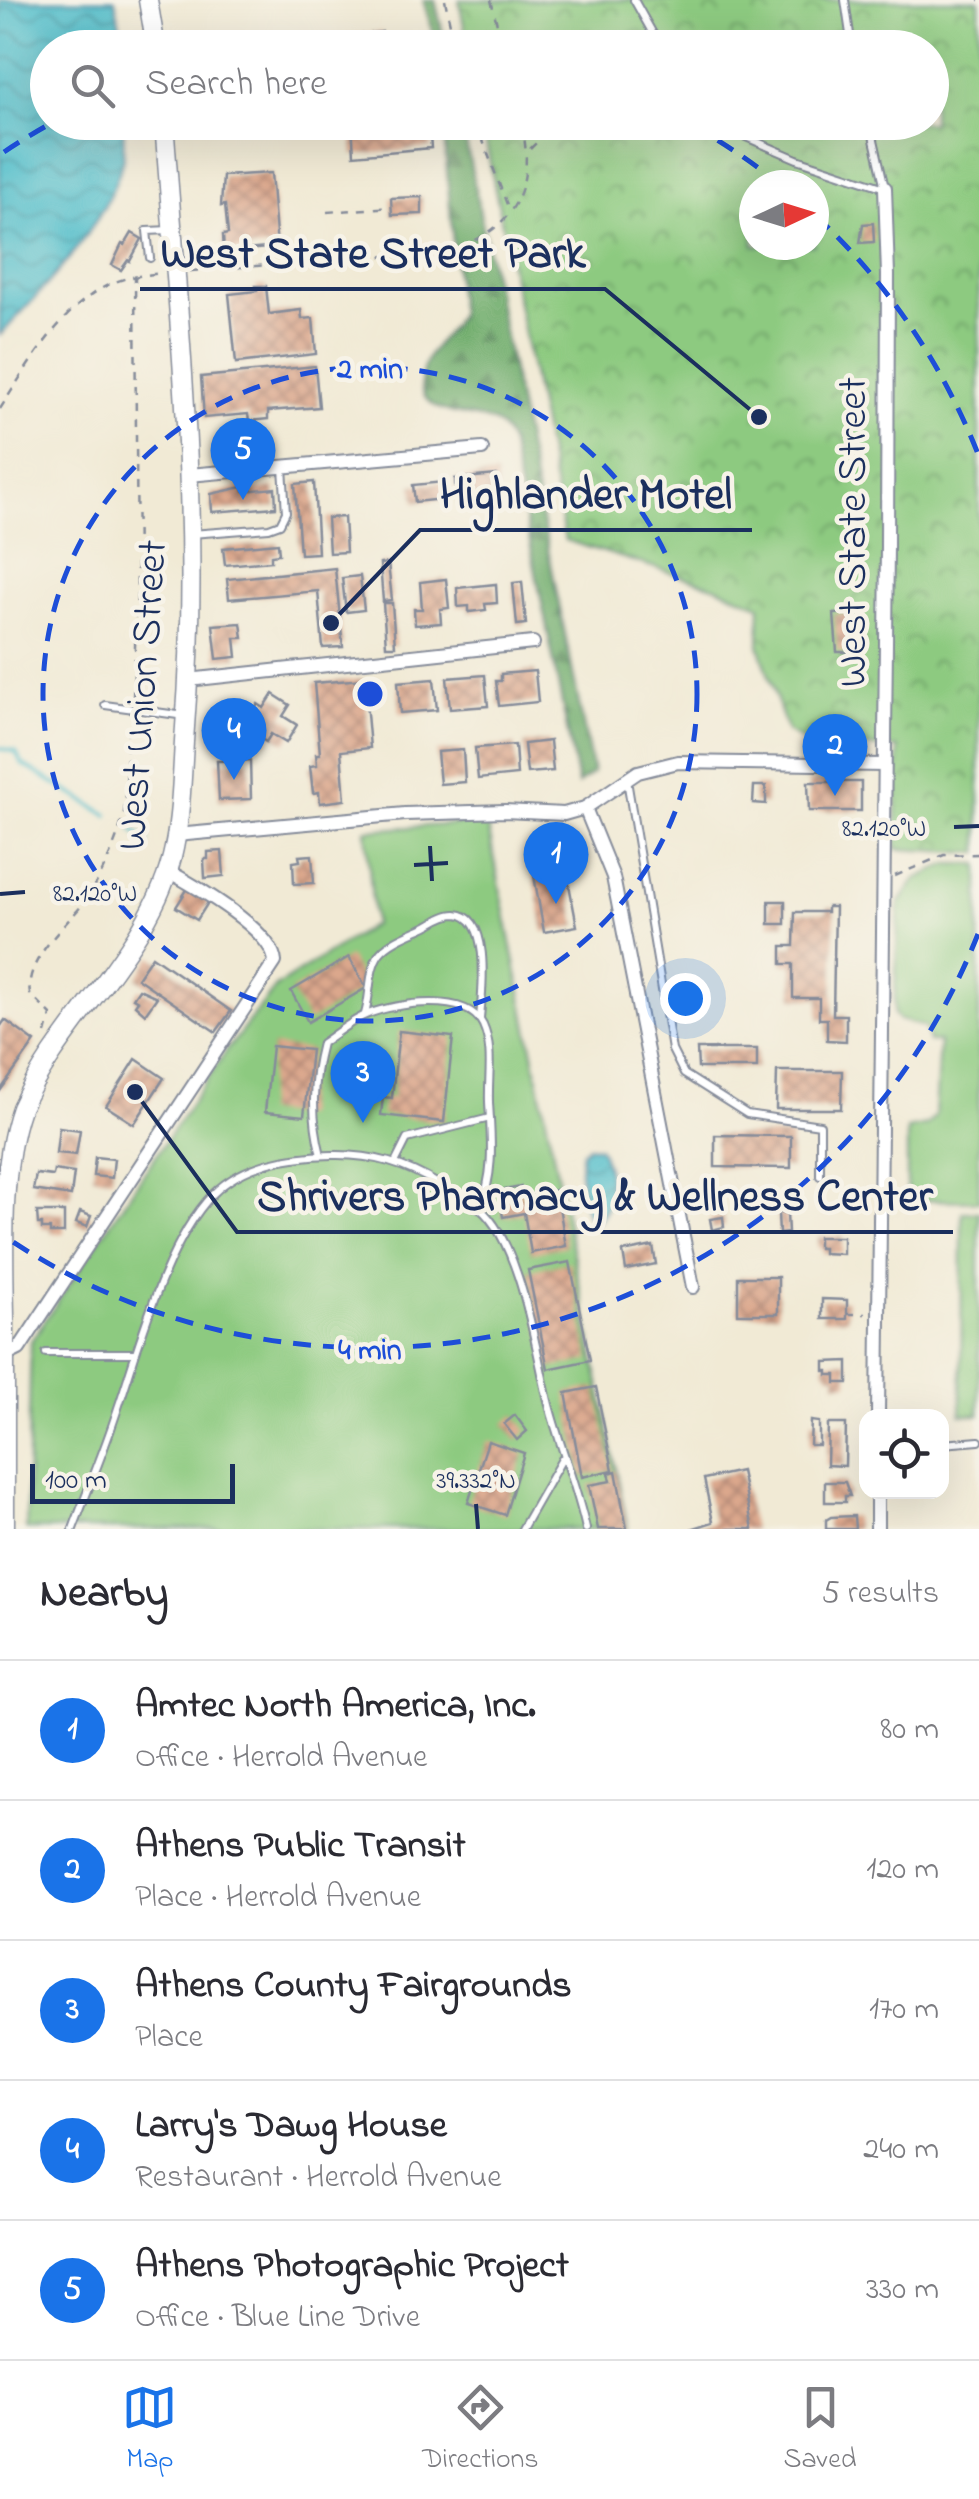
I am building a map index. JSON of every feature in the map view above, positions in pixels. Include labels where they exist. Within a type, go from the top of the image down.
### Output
[{"type":"main road","points":[[148,0],[153,30]]},
{"type":"main road","name":"West Union Street","points":[[5,1529],[4,1244],[8,1143],[30,1091],[138,932],[168,871],[176,835],[188,680],[191,534],[165,140]]},
{"type":"street","name":"West State Street","points":[[878,1409],[888,333],[885,188]]},
{"type":"street","points":[[189,474],[482,448]]},
{"type":"street","points":[[188,680],[533,644]]},
{"type":"street","points":[[176,835],[405,814],[505,810],[564,814],[585,808],[649,768],[678,762],[884,765]]},
{"type":"street","points":[[585,808],[613,877],[693,1287]]},
{"type":"street","points":[[5,1356],[19,1349],[276,962],[270,945],[228,908],[168,871]]},
{"type":"street","points":[[877,1529],[878,1499]]},
{"type":"lane","points":[[634,0],[651,30]]},
{"type":"lane","points":[[845,0],[849,30]]},
{"type":"lane","points":[[754,140],[885,188]]},
{"type":"lane","points":[[874,140],[885,188]]},
{"type":"lane","points":[[150,258],[148,232],[172,230]]},
{"type":"lane","points":[[191,534],[280,524],[286,512],[283,467]]},
{"type":"lane","points":[[105,705],[186,716]]},
{"type":"lane","points":[[626,779],[672,1050],[678,1066],[684,1074],[747,1114],[820,1125],[820,1176]]},
{"type":"lane","points":[[365,1015],[372,995],[372,969],[380,954],[394,942],[452,914],[464,916],[476,925],[481,941],[480,1020],[490,1048],[493,1158],[480,1208]]},
{"type":"lane","points":[[322,1155],[313,1112],[315,1070],[322,1043],[365,1015],[398,1005],[446,1003],[468,1010],[480,1020]]},
{"type":"lane","points":[[396,1163],[407,1139],[490,1118]]},
{"type":"lane","points":[[73,1529],[119,1407],[134,1353],[178,1246],[211,1196],[237,1174],[275,1162],[362,1154],[411,1167],[480,1208],[502,1238],[521,1288],[563,1458],[586,1529]]},
{"type":"lane","points":[[46,1354],[134,1353]]},
{"type":"lane","points":[[949,1443],[979,1441]]},
{"type":"lane","points":[[522,1529],[563,1458]]},
{"type":"path","points":[[446,0],[452,30]]},
{"type":"path","points":[[491,0],[498,30]]},
{"type":"path","points":[[483,140],[510,212]]},
{"type":"path","points":[[187,272],[440,252],[477,241],[510,212],[526,177],[525,140]]},
{"type":"path","points":[[528,151],[539,140]]},
{"type":"path","points":[[327,212],[391,207]]},
{"type":"path","points":[[0,409],[72,312],[112,283],[163,273]]},
{"type":"path","points":[[50,1025],[52,1015],[30,994],[29,984],[40,957],[84,903],[118,832],[124,810],[138,595],[135,276]]},
{"type":"path","points":[[882,879],[891,879],[944,855],[979,854]]},
{"type":"path","points":[[847,1314],[869,1314]]},
{"type":"green space","points":[[423,0],[435,0],[442,30],[432,30]]},
{"type":"green space","points":[[459,0],[979,0],[979,853],[896,849],[898,748],[811,745],[787,731],[759,645],[760,605],[714,586],[565,540],[485,140],[949,140],[949,30],[465,30]]},
{"type":"green space","points":[[444,140],[465,140],[593,773],[578,784],[510,443],[496,424],[434,406],[425,398],[421,386],[429,356],[459,316]]},
{"type":"green space","points":[[487,822],[628,1529],[26,1529],[31,1341],[227,1050],[277,986],[374,924],[366,830]]},
{"type":"green space","points":[[948,864],[979,864],[979,1201],[907,1200],[907,1129],[927,1125],[935,1116],[939,1042],[929,1042],[925,1027],[899,1020],[894,1014],[899,904],[916,879]]},
{"type":"green space","points":[[962,1212],[979,1212],[979,1415],[961,1415]]},
{"type":"water","points":[[0,0],[115,0],[121,30],[30,30],[30,140],[123,140],[123,153],[114,185],[88,232],[0,335]]},
{"type":"water","points":[[588,1146],[599,1147],[609,1180],[605,1209],[594,1224],[586,1210],[580,1179],[582,1152]]},
{"type":"building","points":[[353,140],[430,140],[431,148],[354,155]]},
{"type":"building","points":[[271,173],[277,247],[224,252],[223,235],[228,234],[225,205],[221,206],[223,176]]},
{"type":"building","points":[[422,197],[422,214],[392,215],[391,198]]},
{"type":"building","points":[[873,223],[874,242],[860,243],[863,224]]},
{"type":"building","points":[[132,233],[142,239],[121,270],[112,265]]},
{"type":"building","points":[[256,286],[266,286],[269,314],[301,310],[302,319],[313,318],[316,354],[236,363],[229,294],[257,291]]},
{"type":"building","points":[[315,366],[319,407],[268,411],[268,419],[249,421],[248,414],[204,418],[201,377]]},
{"type":"building","points":[[496,475],[498,498],[456,502],[455,479]]},
{"type":"building","points":[[314,482],[318,553],[300,554],[295,484]]},
{"type":"building","points":[[443,482],[444,499],[415,502],[413,485]]},
{"type":"building","points":[[243,487],[244,491],[275,488],[276,507],[212,512],[211,494]]},
{"type":"building","points":[[344,517],[346,552],[329,553],[327,518]]},
{"type":"building","points":[[278,543],[279,554],[271,555],[271,561],[225,565],[223,548]]},
{"type":"building","points":[[388,563],[392,600],[383,601],[380,564]]},
{"type":"building","points":[[335,568],[343,647],[323,648],[318,591],[229,599],[227,579]]},
{"type":"building","points":[[360,576],[364,610],[346,612],[342,578]]},
{"type":"building","points":[[446,579],[449,608],[440,609],[441,623],[415,625],[414,609],[422,609],[420,582]]},
{"type":"building","points":[[522,582],[526,624],[517,625],[513,583]]},
{"type":"building","points":[[496,584],[497,603],[485,604],[486,610],[469,612],[469,606],[458,607],[457,588]]},
{"type":"building","points":[[383,603],[392,603],[395,646],[386,646]]},
{"type":"building","points":[[851,613],[850,652],[837,652],[834,614]]},
{"type":"building","points":[[241,623],[243,638],[235,638],[237,657],[217,659],[213,625]]},
{"type":"building","points":[[535,671],[538,702],[499,706],[496,681],[501,681],[501,674]]},
{"type":"building","points":[[485,675],[488,706],[450,709],[447,678]]},
{"type":"building","points":[[364,679],[370,748],[341,751],[345,800],[320,803],[319,792],[313,793],[310,766],[317,765],[316,754],[320,754],[314,683]]},
{"type":"building","points":[[434,679],[437,710],[400,713],[398,682]]},
{"type":"building","points":[[273,694],[290,705],[283,716],[297,725],[286,743],[271,734],[266,742],[249,731],[253,724],[248,720],[258,704],[264,708]]},
{"type":"building","points":[[242,721],[242,742],[222,742],[221,722]]},
{"type":"building","points":[[550,741],[553,771],[527,773],[524,744]]},
{"type":"building","points":[[515,745],[517,775],[478,779],[475,748]]},
{"type":"building","points":[[463,750],[465,782],[440,784],[437,752]]},
{"type":"building","points":[[250,760],[251,799],[219,800],[217,761]]},
{"type":"building","points":[[808,782],[861,782],[861,811],[809,811]]},
{"type":"building","points":[[754,786],[766,786],[766,804],[753,803]]},
{"type":"building","points":[[222,851],[224,876],[205,878],[204,859],[208,859],[208,852]]},
{"type":"building","points":[[312,855],[314,883],[294,884],[293,862],[300,861],[299,856]]},
{"type":"building","points":[[565,864],[577,926],[544,932],[533,870]]},
{"type":"building","points":[[188,888],[209,901],[197,920],[176,907]]},
{"type":"building","points":[[769,901],[785,901],[785,924],[769,924]]},
{"type":"building","points":[[827,907],[835,907],[833,1015],[846,1015],[846,1041],[827,1040],[827,1019],[819,1019],[819,998],[793,998],[793,964],[782,964],[782,946],[794,946],[795,912],[827,912]]},
{"type":"building","points":[[152,956],[231,1011],[216,1032],[137,978]]},
{"type":"building","points":[[349,957],[366,988],[308,1022],[291,991]]},
{"type":"building","points":[[139,989],[157,997],[145,1014],[133,998]]},
{"type":"building","points":[[5,1020],[35,1042],[0,1091],[0,1027]]},
{"type":"building","points":[[399,1031],[453,1037],[444,1122],[381,1115],[383,1097],[392,1098]]},
{"type":"building","points":[[272,1046],[311,1050],[304,1116],[265,1112]]},
{"type":"building","points":[[697,1049],[757,1049],[757,1068],[698,1068]]},
{"type":"building","points":[[136,1059],[164,1078],[134,1124],[106,1106]]},
{"type":"building","points":[[777,1071],[842,1071],[841,1109],[776,1109]]},
{"type":"building","points":[[59,1127],[80,1130],[76,1155],[56,1153]]},
{"type":"building","points":[[715,1135],[791,1136],[791,1168],[715,1167]]},
{"type":"building","points":[[95,1157],[114,1159],[112,1178],[93,1176]]},
{"type":"building","points":[[54,1170],[74,1173],[71,1196],[33,1190],[36,1174],[53,1176]]},
{"type":"building","points":[[521,1187],[523,1196],[556,1190],[566,1246],[531,1253],[524,1213],[503,1217],[498,1191]]},
{"type":"building","points":[[37,1212],[64,1212],[64,1233],[42,1229]]},
{"type":"building","points":[[80,1212],[91,1216],[87,1227],[76,1223]]},
{"type":"building","points":[[778,1213],[787,1213],[788,1233],[779,1234]]},
{"type":"building","points":[[723,1217],[724,1227],[712,1230],[710,1219]]},
{"type":"building","points":[[818,1237],[843,1237],[843,1254],[823,1253],[823,1248],[818,1248]]},
{"type":"building","points":[[653,1246],[656,1264],[626,1270],[623,1252]]},
{"type":"building","points":[[570,1262],[590,1360],[548,1369],[528,1270]]},
{"type":"building","points":[[738,1277],[778,1277],[778,1314],[738,1314]]},
{"type":"building","points":[[822,1299],[847,1300],[847,1319],[822,1319]]},
{"type":"building","points":[[848,1361],[848,1383],[836,1383],[836,1375],[825,1371],[825,1362]]},
{"type":"building","points":[[596,1387],[613,1470],[582,1477],[566,1393]]},
{"type":"building","points":[[515,1415],[527,1431],[517,1440],[504,1424]]},
{"type":"building","points":[[811,1421],[819,1422],[819,1445],[810,1445]]},
{"type":"building","points":[[828,1424],[846,1424],[845,1466],[827,1465]]},
{"type":"building","points":[[488,1441],[524,1453],[505,1515],[468,1503]]},
{"type":"building","points":[[616,1471],[627,1529],[598,1529],[589,1485],[611,1481],[609,1473]]},
{"type":"building","points":[[741,1471],[753,1529],[691,1529],[713,1522],[704,1479]]},
{"type":"building","points":[[825,1482],[845,1482],[850,1496],[845,1496],[845,1502],[825,1502]]},
{"type":"building","points":[[854,1516],[855,1529],[826,1529],[826,1520],[831,1517]]},
{"type":"waterway","points":[[0,748],[16,752],[22,764],[108,815]]},
{"type":"waterway","points":[[133,830],[148,841]]},
{"type":"place","name":"West State Street Park","points":[[759,417]]},
{"type":"place","name":"Athens Photographic Project","points":[[243,500]]},
{"type":"place","name":"Highlander Motel","points":[[331,623]]},
{"type":"place","name":"Larry's Dawg House","points":[[234,780]]},
{"type":"place","name":"Athens Public Transit","points":[[835,796]]},
{"type":"place","name":"Amtec North America, Inc.","points":[[556,904]]},
{"type":"place","name":"Shrivers Pharmacy & Wellness Center","points":[[135,1092]]},
{"type":"place","name":"Athens County Fairgrounds","points":[[363,1123]]}]
